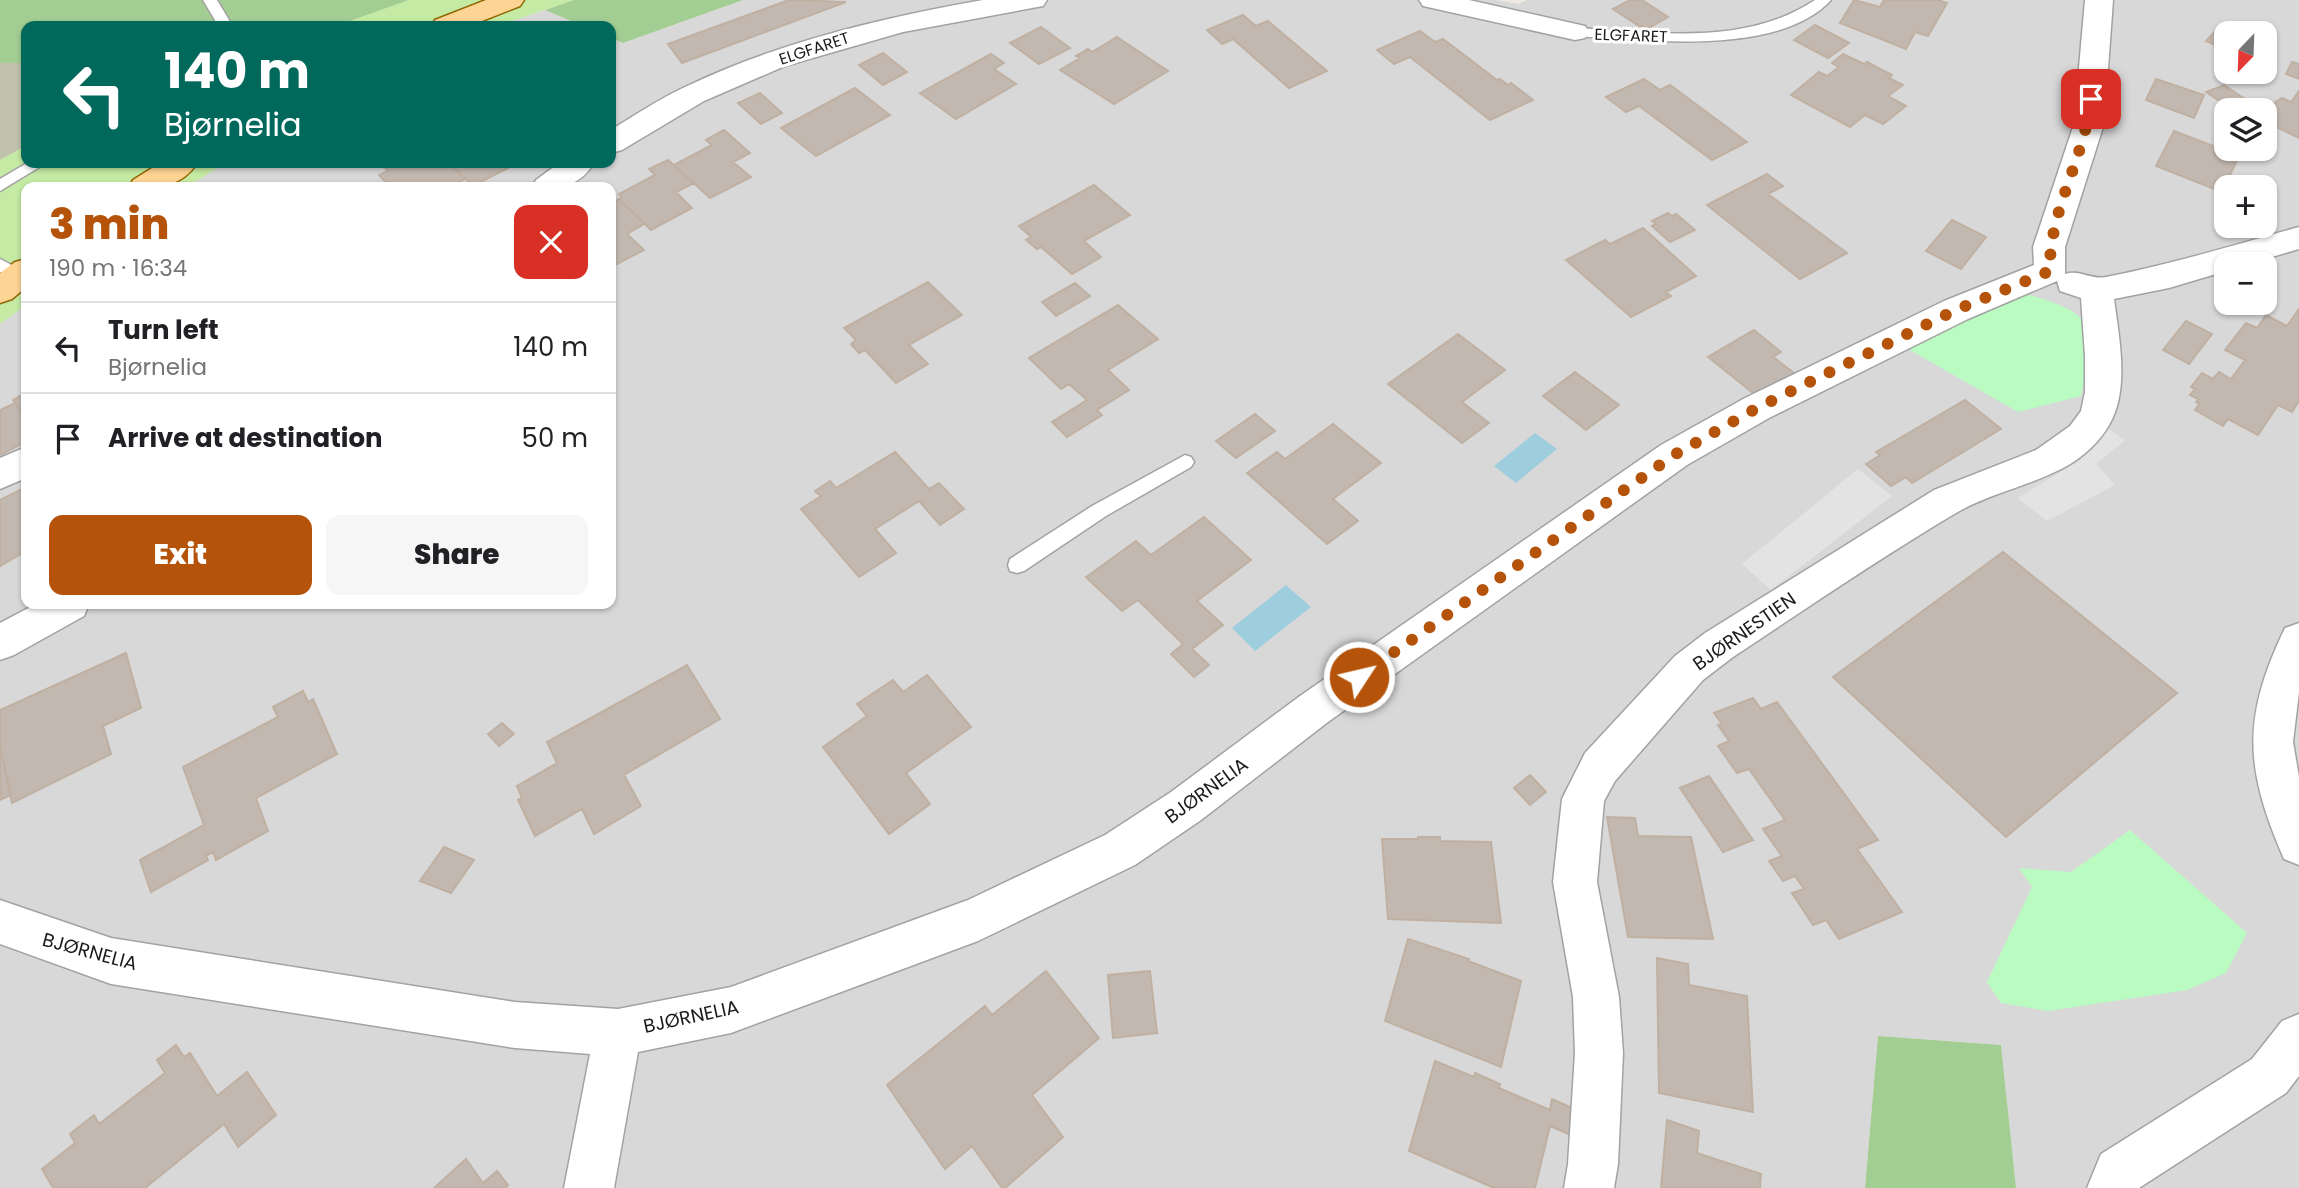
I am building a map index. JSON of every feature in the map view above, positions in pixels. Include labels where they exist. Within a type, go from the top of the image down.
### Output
[{"type":"main road","points":[[458,21],[510,0]]},
{"type":"main road","points":[[152,182],[174,168]]},
{"type":"street","name":"ELGFARET","points":[[616,140],[693,95],[789,55],[860,33],[921,19],[1033,0]]},
{"type":"street","name":"ELGFARET","points":[[1433,0],[1575,32]]},
{"type":"street","points":[[2099,0],[2089,124],[2049,247],[2050,271],[2071,283],[2096,291],[2169,276],[2299,238]]},
{"type":"street","points":[[554,182],[572,168]]},
{"type":"street","name":"BJØRNELIA","points":[[0,922],[111,961],[515,1025],[618,1032],[744,1006],[978,919],[1120,850],[1186,806],[1314,709],[1674,455],[1757,408],[1956,310],[2050,271]]},
{"type":"street","name":"BJØRNESTIEN","points":[[1589,1188],[1593,1164],[1599,1053],[1596,997],[1575,882],[1583,799],[1600,767],[1689,668],[1719,645],[1950,499],[2052,460],[2081,438],[2098,415],[2102,390],[2100,316],[2096,291]]},
{"type":"street","points":[[0,475],[21,464]]},
{"type":"street","points":[[0,643],[61,609]]},
{"type":"street","points":[[2299,640],[2282,675],[2271,727],[2273,760],[2284,803],[2299,844]]},
{"type":"street","points":[[589,1188],[618,1032]]},
{"type":"street","points":[[2112,1188],[2119,1172],[2269,1076],[2299,1038]]},
{"type":"lane","points":[[210,0],[222,21]]},
{"type":"lane","name":"ELGFARET","points":[[1575,32],[1671,36],[1742,33],[1778,27],[1802,17],[1824,0]]},
{"type":"lane","points":[[0,186],[30,168]]},
{"type":"lane","points":[[1017,565],[1099,511],[1185,462]]},
{"type":"shaded area","points":[[743,0],[1495,0],[1519,4],[1527,0],[2299,0],[2299,1188],[2016,1188],[2001,1045],[1878,1036],[1865,1188],[0,1188],[0,324],[21,309],[21,609],[616,609],[616,182],[194,182],[218,168],[616,168],[616,40],[623,43]]},
{"type":"shaded area","points":[[545,10],[571,21],[512,21]]},
{"type":"shaded area","points":[[0,63],[21,63],[21,149],[0,160]]},
{"type":"shaded area","points":[[2107,428],[2125,440],[2096,464],[2115,485],[2047,521],[2017,498],[2081,460],[2086,448]]},
{"type":"shaded area","points":[[1858,469],[1892,496],[1771,590],[1742,564]]},
{"type":"green space","points":[[0,0],[409,0],[350,21],[21,21],[21,63],[0,63]]},
{"type":"green space","points":[[409,0],[574,0],[512,21],[350,21]]},
{"type":"green space","points":[[574,0],[743,0],[623,43],[616,40],[616,21],[571,21],[545,10]]},
{"type":"green space","points":[[21,149],[21,168],[218,168],[194,182],[21,182],[21,309],[0,324],[0,160]]},
{"type":"green space","points":[[2019,292],[2063,306],[2084,323],[2088,335],[2088,350],[2081,396],[2018,412],[1910,350],[1916,344]]},
{"type":"green space","points":[[2130,830],[2247,933],[2226,973],[2187,990],[2048,1011],[2001,1003],[1987,982],[2032,887],[2019,868],[2071,872]]},
{"type":"green space","points":[[1878,1036],[2001,1045],[2016,1188],[1865,1188]]},
{"type":"water","points":[[1535,433],[1557,449],[1516,483],[1494,466]]},
{"type":"water","points":[[1286,585],[1311,607],[1255,651],[1232,628]]},
{"type":"building","points":[[789,0],[846,2],[682,63],[668,44]]},
{"type":"building","points":[[1630,0],[1642,0],[1668,17],[1649,28],[1639,26],[1613,9]]},
{"type":"building","points":[[1854,0],[1880,7],[1884,0],[1938,0],[1947,3],[1928,36],[1915,32],[1906,49],[1840,23]]},
{"type":"building","points":[[1243,15],[1256,26],[1268,21],[1327,71],[1289,88],[1233,39],[1222,44],[1207,30]]},
{"type":"building","points":[[1815,25],[1849,43],[1828,58],[1794,40]]},
{"type":"building","points":[[1041,27],[1070,48],[1039,64],[1010,43]]},
{"type":"building","points":[[1420,31],[1435,42],[1443,39],[1497,80],[1500,79],[1508,85],[1511,83],[1533,100],[1490,120],[1410,57],[1394,64],[1377,50]]},
{"type":"building","points":[[2214,32],[2214,44],[2206,41]]},
{"type":"building","points":[[1117,37],[1168,71],[1114,104],[1060,70],[1080,58],[1076,56],[1088,49],[1092,52]]},
{"type":"building","points":[[883,53],[907,72],[883,85],[859,65]]},
{"type":"building","points":[[991,54],[1004,63],[994,69],[1016,84],[956,119],[920,93]]},
{"type":"building","points":[[1843,54],[1864,64],[1867,62],[1892,75],[1889,78],[1903,85],[1888,96],[1906,106],[1883,124],[1865,115],[1850,127],[1791,95],[1819,72],[1827,76],[1839,67],[1832,63]]},
{"type":"building","points":[[2292,62],[2299,64],[2299,79],[2286,74]]},
{"type":"building","points":[[1644,79],[1660,90],[1670,85],[1747,142],[1712,160],[1639,106],[1626,112],[1606,97]]},
{"type":"building","points":[[2156,79],[2204,95],[2194,118],[2146,100]]},
{"type":"building","points":[[2224,85],[2244,98],[2215,98],[2206,92]]},
{"type":"building","points":[[855,88],[890,115],[816,156],[781,128]]},
{"type":"building","points":[[2299,91],[2299,138],[2277,127],[2277,101],[2282,98],[2291,102]]},
{"type":"building","points":[[760,93],[782,113],[761,124],[738,103]]},
{"type":"building","points":[[724,130],[750,153],[733,162],[751,177],[710,198],[674,165],[712,145],[706,140]]},
{"type":"building","points":[[2174,131],[2214,146],[2214,161],[2237,161],[2230,175],[2214,175],[2214,189],[2156,166]]},
{"type":"building","points":[[668,160],[694,183],[676,192],[692,208],[651,230],[619,199],[622,198],[619,194],[655,175],[649,169]]},
{"type":"building","points":[[385,168],[454,168],[465,179],[459,182],[385,182],[379,175],[388,171]]},
{"type":"building","points":[[454,168],[508,168],[481,182],[469,182]]},
{"type":"building","points":[[1767,174],[1783,186],[1768,194],[1847,253],[1800,279],[1707,205]]},
{"type":"building","points":[[1094,185],[1130,215],[1084,241],[1101,257],[1072,274],[1041,247],[1037,249],[1026,240],[1031,237],[1019,226]]},
{"type":"building","points":[[619,199],[644,224],[627,234],[644,250],[616,264],[616,201]]},
{"type":"building","points":[[1668,213],[1672,216],[1676,214],[1695,230],[1670,242],[1652,226],[1656,224],[1652,221]]},
{"type":"building","points":[[1952,220],[1986,237],[1961,269],[1926,251]]},
{"type":"building","points":[[1643,228],[1696,276],[1666,292],[1671,296],[1631,317],[1566,260],[1605,240],[1610,244]]},
{"type":"building","points":[[928,282],[962,315],[909,345],[928,364],[896,383],[865,350],[859,353],[851,344],[856,340],[844,328]]},
{"type":"building","points":[[1075,283],[1090,296],[1056,316],[1042,302]]},
{"type":"building","points":[[1118,305],[1158,339],[1108,370],[1129,390],[1097,410],[1102,415],[1067,437],[1052,422],[1087,400],[1069,384],[1061,389],[1029,358]]},
{"type":"building","points":[[2299,309],[2299,401],[2292,412],[2278,405],[2258,435],[2228,419],[2223,426],[2195,410],[2200,403],[2190,395],[2195,389],[2191,387],[2202,373],[2213,379],[2219,372],[2231,379],[2245,360],[2225,350],[2246,323],[2257,328],[2266,315],[2287,326]]},
{"type":"building","points":[[2186,321],[2212,334],[2189,364],[2163,350]]},
{"type":"building","points":[[1754,330],[1781,352],[1773,357],[1794,373],[1758,397],[1708,357]]},
{"type":"building","points":[[1458,334],[1505,370],[1462,402],[1489,423],[1462,443],[1388,384]]},
{"type":"building","points":[[1575,372],[1619,405],[1586,430],[1543,396]]},
{"type":"building","points":[[21,396],[21,413],[13,400]]},
{"type":"building","points":[[1965,400],[2001,429],[1912,483],[1906,477],[1891,486],[1866,464],[1880,455],[1876,452]]},
{"type":"building","points":[[15,403],[21,413],[21,444],[0,455],[0,410]]},
{"type":"building","points":[[1255,414],[1275,431],[1236,458],[1216,441]]},
{"type":"building","points":[[1333,424],[1381,463],[1333,499],[1358,521],[1327,544],[1247,473],[1277,452],[1285,459]]},
{"type":"building","points":[[895,452],[929,489],[939,483],[964,509],[940,525],[919,501],[875,529],[896,553],[859,577],[801,509],[821,496],[815,491],[830,481],[836,488]]},
{"type":"building","points":[[21,490],[21,554],[0,566],[0,500]]},
{"type":"building","points":[[1204,517],[1251,560],[1197,601],[1223,625],[1192,649],[1209,665],[1194,677],[1171,654],[1183,644],[1138,600],[1122,611],[1086,577],[1136,541],[1151,555]]},
{"type":"building","points":[[2003,552],[2177,693],[2006,837],[1833,677]]},
{"type":"building","points":[[126,653],[141,708],[103,726],[111,754],[12,803],[0,746],[0,710]]},
{"type":"building","points":[[687,665],[720,719],[624,775],[641,806],[594,834],[582,809],[535,836],[518,800],[522,798],[517,786],[557,763],[547,742]]},
{"type":"building","points":[[927,675],[971,727],[906,773],[930,804],[889,834],[823,747],[867,716],[857,704],[893,680],[903,692]]},
{"type":"building","points":[[303,691],[308,702],[313,699],[337,754],[256,798],[268,831],[216,860],[213,852],[206,856],[208,860],[151,892],[140,860],[204,825],[183,767],[278,717],[273,707]]},
{"type":"building","points":[[1753,698],[1761,709],[1777,702],[1878,840],[1857,849],[1902,912],[1839,939],[1826,920],[1813,925],[1792,893],[1804,889],[1795,876],[1783,881],[1769,861],[1782,856],[1763,829],[1785,820],[1749,769],[1737,773],[1718,746],[1729,741],[1718,725],[1722,724],[1714,713]]},
{"type":"building","points":[[502,723],[514,734],[499,746],[488,734]]},
{"type":"building","points":[[0,746],[11,795],[0,800]]},
{"type":"building","points":[[1530,775],[1546,792],[1530,805],[1514,788]]},
{"type":"building","points":[[1709,776],[1753,840],[1723,852],[1680,788]]},
{"type":"building","points":[[1607,817],[1635,818],[1638,836],[1691,837],[1713,939],[1628,937]]},
{"type":"building","points":[[1440,837],[1440,841],[1491,842],[1501,923],[1388,919],[1382,839]]},
{"type":"building","points":[[444,847],[474,860],[451,893],[420,881]]},
{"type":"building","points":[[1408,939],[1469,959],[1468,961],[1521,981],[1501,1067],[1385,1021]]},
{"type":"building","points":[[1657,958],[1688,964],[1689,985],[1747,996],[1753,1112],[1659,1093]]},
{"type":"building","points":[[1046,971],[1099,1038],[1032,1095],[1063,1137],[1005,1188],[1002,1188],[972,1146],[945,1169],[887,1085],[985,1006],[992,1015]]},
{"type":"building","points":[[1150,971],[1157,1033],[1113,1038],[1108,975]]},
{"type":"building","points":[[176,1045],[184,1057],[190,1053],[217,1096],[247,1072],[276,1115],[238,1147],[224,1124],[145,1188],[53,1188],[42,1169],[75,1143],[70,1134],[94,1115],[99,1124],[165,1073],[157,1060]]},
{"type":"building","points":[[1435,1061],[1474,1077],[1475,1073],[1500,1084],[1499,1088],[1550,1110],[1552,1099],[1577,1110],[1571,1135],[1550,1126],[1535,1188],[1494,1188],[1409,1151]]},
{"type":"building","points":[[1667,1120],[1699,1131],[1697,1153],[1761,1174],[1760,1188],[1661,1188]]},
{"type":"building","points":[[466,1159],[483,1183],[497,1171],[508,1185],[506,1188],[434,1188]]},
{"type":"route","points":[[1359,677],[1674,455],[1757,408],[1956,310],[2050,271],[2049,247],[2089,124],[2091,99]]}]
